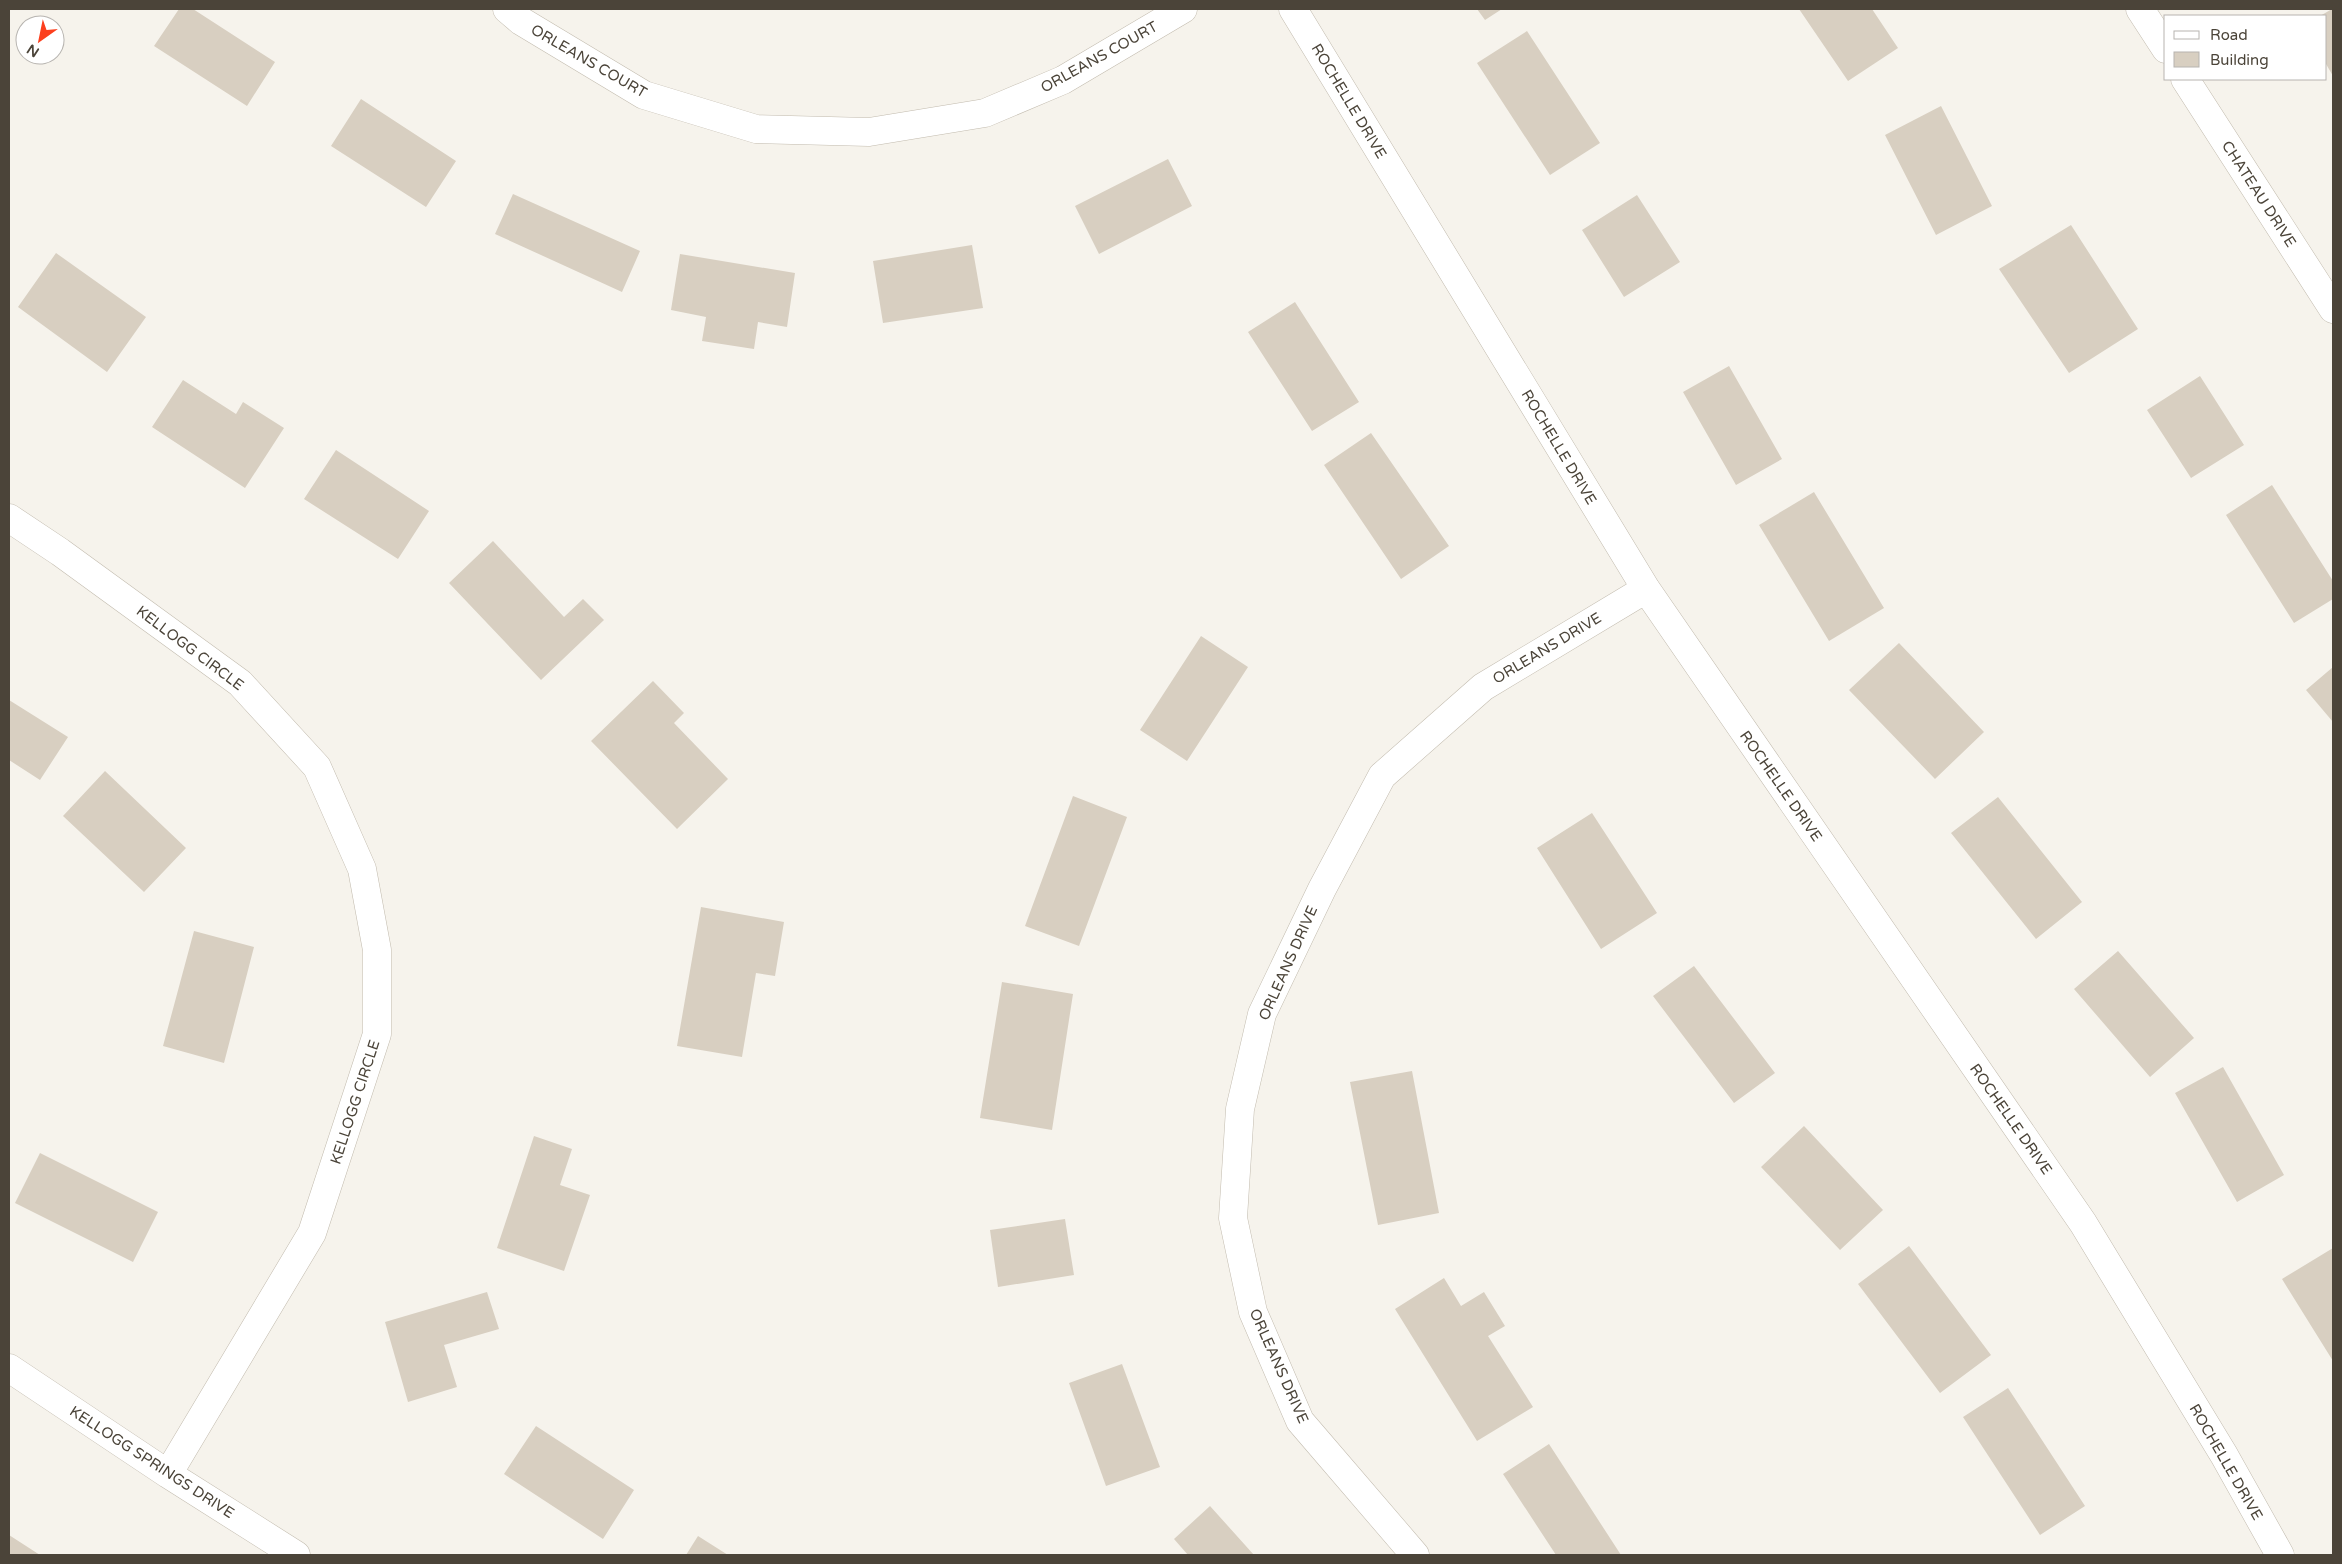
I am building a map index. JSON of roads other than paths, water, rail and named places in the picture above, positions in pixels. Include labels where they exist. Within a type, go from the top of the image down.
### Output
[{"type":"street","name":"ORLEANS COURT","points":[[507,9],[521,21],[644,95],[756,129],[869,132],[986,113],[1063,80],[1183,9]]},
{"type":"street","name":"ROCHELLE DRIVE","points":[[1293,9],[1646,589],[2083,1223],[2224,1455],[2280,1555]]},
{"type":"street","points":[[2140,9],[2164,46]]},
{"type":"street","name":"CHATEAU DRIVE","points":[[2186,80],[2333,309]]},
{"type":"street","name":"KELLOGG CIRCLE","points":[[9,518],[60,552],[240,683],[317,767],[362,869],[377,950],[377,1034],[312,1232],[168,1474]]},
{"type":"street","name":"ORLEANS DRIVE","points":[[1415,1555],[1300,1421],[1253,1312],[1234,1218],[1240,1109],[1262,1014],[1322,890],[1382,776],[1483,687],[1646,589]]},
{"type":"street","name":"KELLOGG SPRINGS DRIVE","points":[[9,1368],[168,1474],[296,1555]]}]
